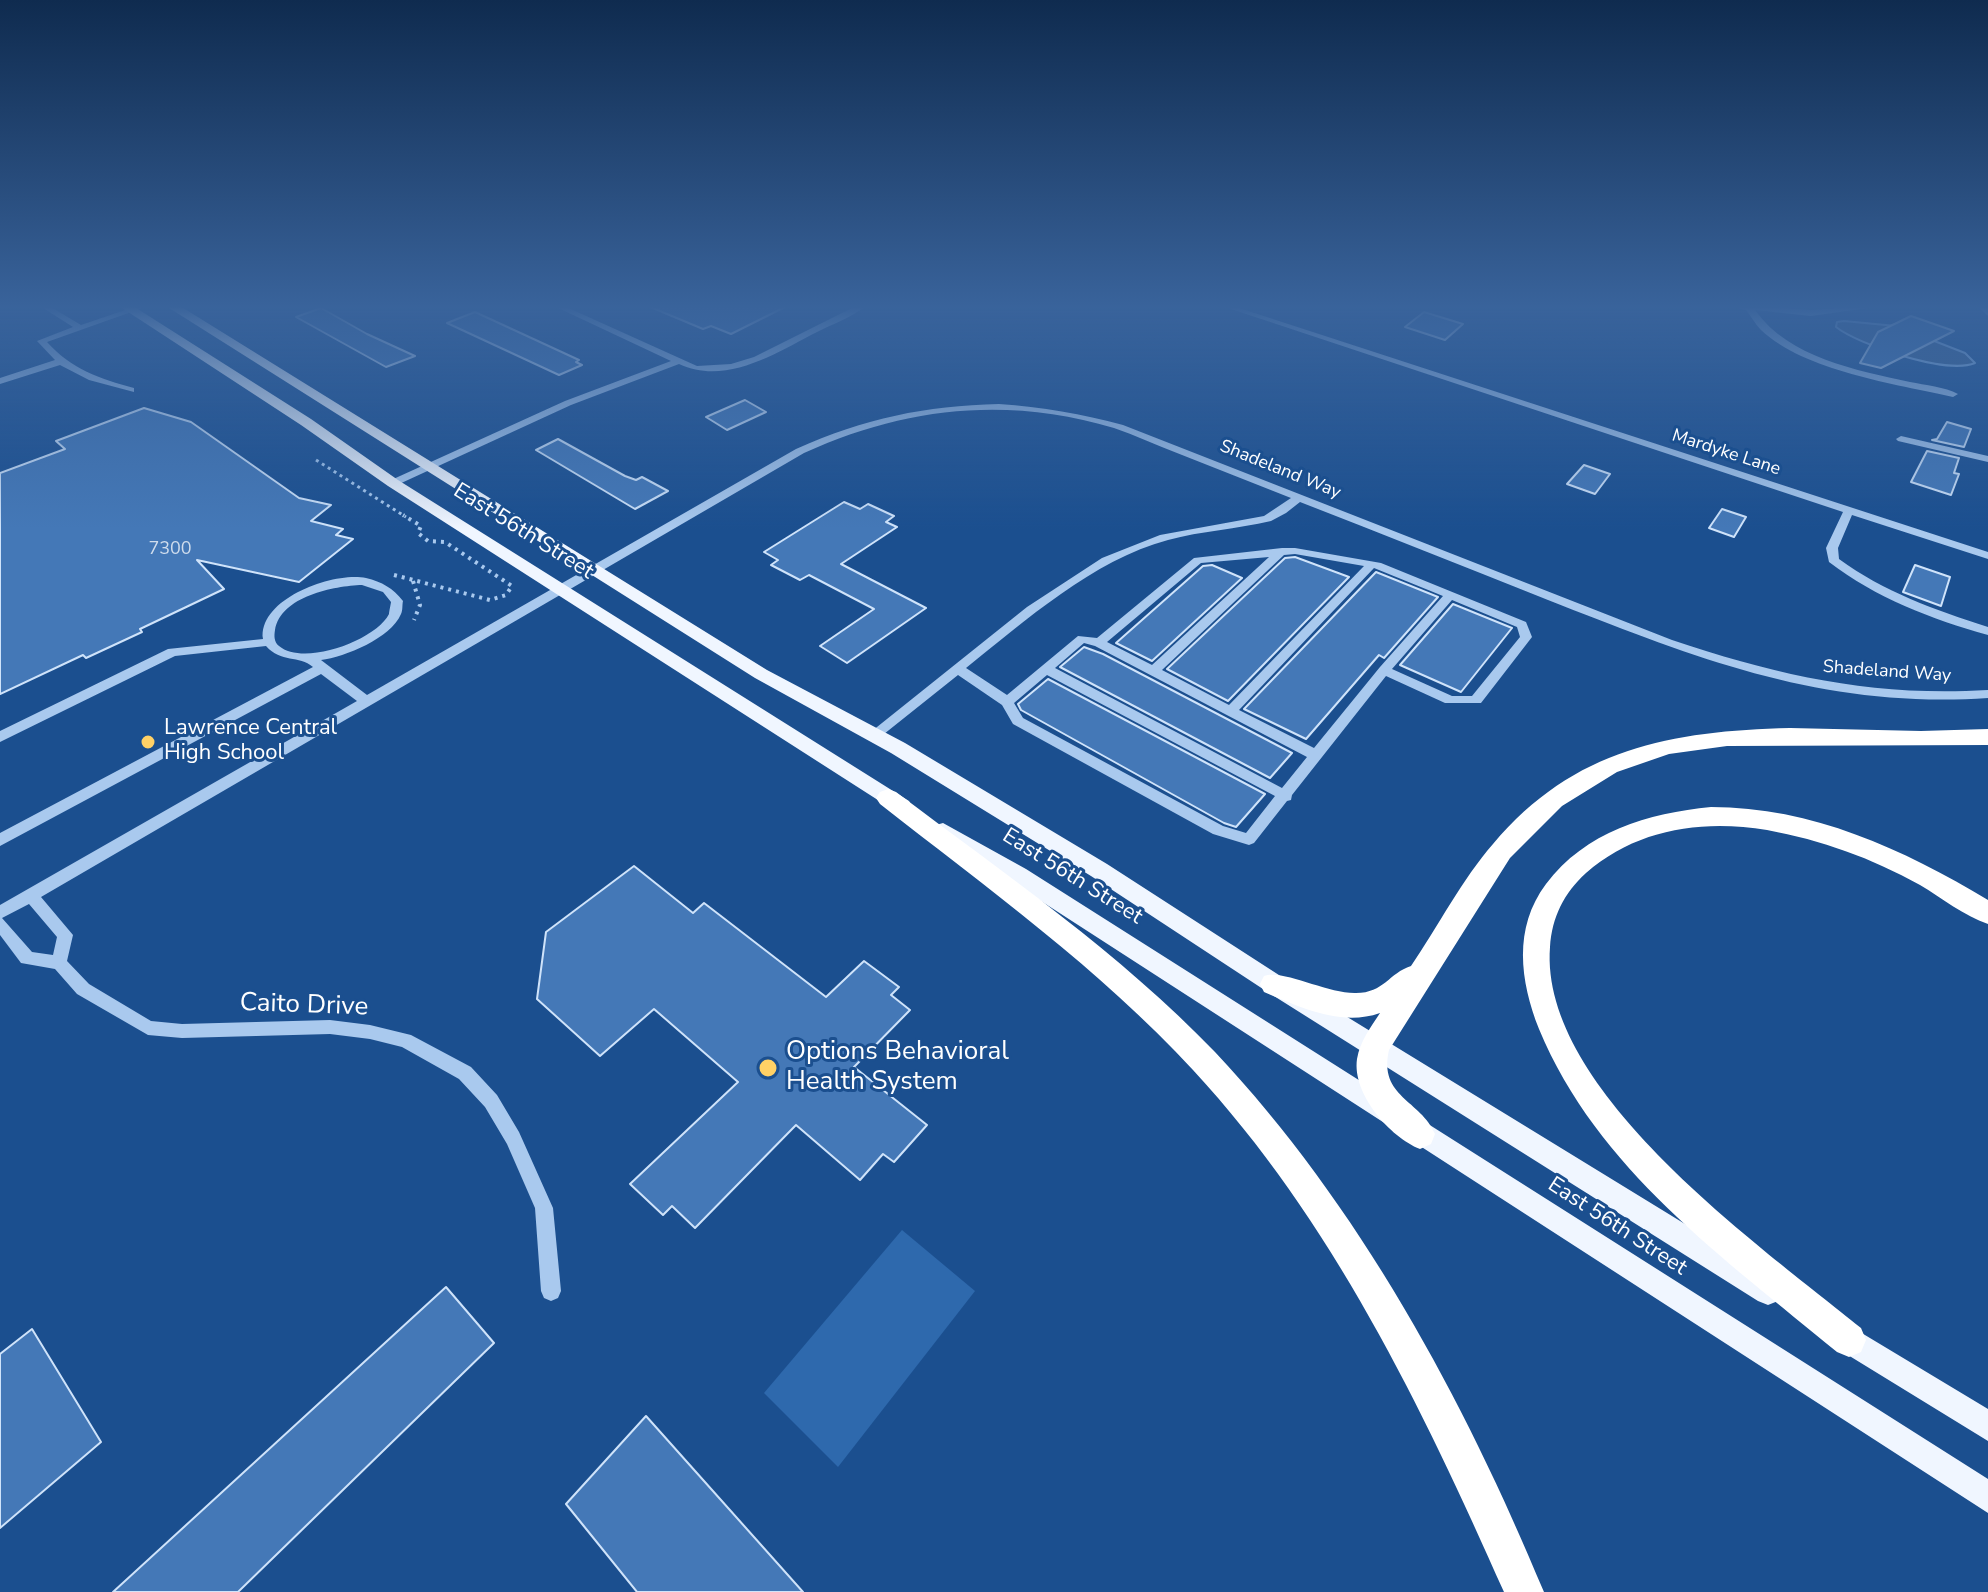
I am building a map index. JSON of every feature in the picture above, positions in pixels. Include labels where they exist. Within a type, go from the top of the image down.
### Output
[{"type":"highway","points":[[1420,1134],[1381,1096],[1370,1073],[1369,1060],[1475,887],[1525,821],[1560,792],[1626,757],[1661,747],[1738,735],[1988,737]]},
{"type":"highway","points":[[888,798],[1093,957],[1203,1060],[1241,1103],[1331,1224],[1378,1299],[1431,1395],[1524,1592]]},
{"type":"highway","points":[[1849,1340],[1670,1190],[1616,1130],[1566,1055],[1551,1021],[1535,962],[1537,932],[1545,908],[1562,880],[1583,858],[1605,844],[1651,825],[1710,816],[1786,825],[1861,846],[1946,887],[1988,913]]},
{"type":"highway","points":[[1274,984],[1311,999],[1341,1006],[1367,1004],[1388,998],[1434,958]]},
{"type":"main road","name":"East 56th Street","points":[[244,380],[393,483],[568,584],[888,798],[1018,875],[1988,1497]]},
{"type":"main road","name":"East 56th Street","points":[[292,380],[761,674],[874,735],[1099,870],[1274,984],[1988,1426]]},
{"type":"street","points":[[95,380],[131,390]]},
{"type":"street","points":[[393,483],[568,403],[628,380]]},
{"type":"street","name":"Mardyke Lane","points":[[1453,380],[1988,556]]},
{"type":"street","points":[[1902,380],[1953,394]]},
{"type":"street","name":"Shadeland Way","points":[[568,584],[814,444],[871,423],[948,409],[1019,408],[1106,422],[1657,638],[1761,673],[1808,684],[1876,693],[1942,696],[1988,694]]},
{"type":"street","points":[[1901,439],[1988,459]]},
{"type":"street","points":[[874,735],[1031,610],[1106,560],[1164,537],[1263,520],[1282,511],[1299,497]]},
{"type":"street","points":[[1849,510],[1832,548],[1833,560],[1848,572],[1919,606],[1988,631]]},
{"type":"street","points":[[1153,671],[1282,551]]},
{"type":"street","points":[[1099,643],[1198,560],[1282,551],[1372,564],[1522,625],[1526,637],[1476,700],[1450,700],[1384,670]]},
{"type":"street","points":[[1230,711],[1372,564]]},
{"type":"street","points":[[353,582],[380,585],[391,592],[397,603],[394,615],[385,628],[352,649],[310,658],[277,652],[268,642],[266,631],[272,618],[302,594],[322,586],[353,582]]},
{"type":"street","points":[[0,913],[568,584]]},
{"type":"street","points":[[957,668],[1007,702],[1018,721],[1218,830],[1249,839],[1384,670],[1450,595]]},
{"type":"street","points":[[1007,702],[1082,639],[1099,643],[1317,756]]},
{"type":"street","points":[[0,737],[172,652],[268,642]]},
{"type":"street","points":[[310,658],[366,701]]},
{"type":"street","points":[[0,840],[322,668]]},
{"type":"street","points":[[1046,669],[1286,796]]},
{"type":"street","points":[[31,896],[65,935],[59,963]]},
{"type":"street","name":"Caito Drive","points":[[0,924],[27,958],[59,963],[83,989],[148,1028],[182,1031],[330,1027],[370,1032],[405,1040],[465,1073],[491,1101],[513,1138],[544,1208],[551,1291]]},
{"type":"shaded area","points":[[902,1230],[975,1291],[838,1467],[764,1393]]},
{"type":"building","points":[[745,400],[766,412],[727,430],[706,417]]},
{"type":"building","points":[[144,408],[191,422],[299,498],[331,505],[311,521],[343,529],[336,535],[353,539],[299,582],[197,560],[224,589],[140,629],[142,632],[86,658],[83,655],[0,694],[0,473],[65,449],[56,441]]},
{"type":"building","points":[[1947,422],[1971,429],[1964,447],[1932,440],[1937,439]]},
{"type":"building","points":[[558,439],[625,476],[636,480],[642,477],[668,491],[635,509],[536,450]]},
{"type":"building","points":[[1927,451],[1959,458],[1954,473],[1959,474],[1951,495],[1911,482]]},
{"type":"building","points":[[1584,465],[1610,474],[1595,494],[1567,484]]},
{"type":"building","points":[[844,502],[860,509],[868,504],[894,516],[886,522],[897,527],[841,564],[926,608],[847,663],[820,646],[874,609],[809,575],[800,580],[771,565],[778,560],[764,552]]},
{"type":"building","points":[[1722,509],[1746,517],[1734,537],[1709,528]]},
{"type":"building","points":[[1295,557],[1349,577],[1228,701],[1167,669],[1285,558]]},
{"type":"building","points":[[1212,565],[1242,578],[1152,661],[1116,643],[1203,566]]},
{"type":"building","points":[[1915,565],[1950,577],[1941,606],[1903,592]]},
{"type":"building","points":[[1376,572],[1438,597],[1384,658],[1379,655],[1306,739],[1244,709]]},
{"type":"building","points":[[1453,604],[1512,628],[1461,692],[1400,665]]},
{"type":"building","points":[[1084,647],[1292,753],[1270,778],[1060,667]]},
{"type":"building","points":[[1048,679],[1265,794],[1236,827],[1224,823],[1021,710],[1018,704]]},
{"type":"building","points":[[634,866],[693,913],[704,903],[826,997],[864,961],[899,987],[891,995],[910,1010],[854,1067],[927,1125],[894,1162],[883,1154],[860,1180],[796,1125],[695,1228],[672,1206],[663,1215],[630,1184],[738,1082],[654,1009],[600,1056],[537,999],[546,932]]},
{"type":"building","points":[[446,1287],[494,1343],[238,1592],[113,1592]]},
{"type":"building","points":[[32,1329],[101,1442],[0,1528],[0,1354]]},
{"type":"building","points":[[646,1416],[803,1592],[637,1592],[566,1504]]},
{"type":"place","name":"Lawrence Central High School","points":[[148,742]]},
{"type":"place","name":"Options Behavioral Health System","points":[[768,1068]]}]
